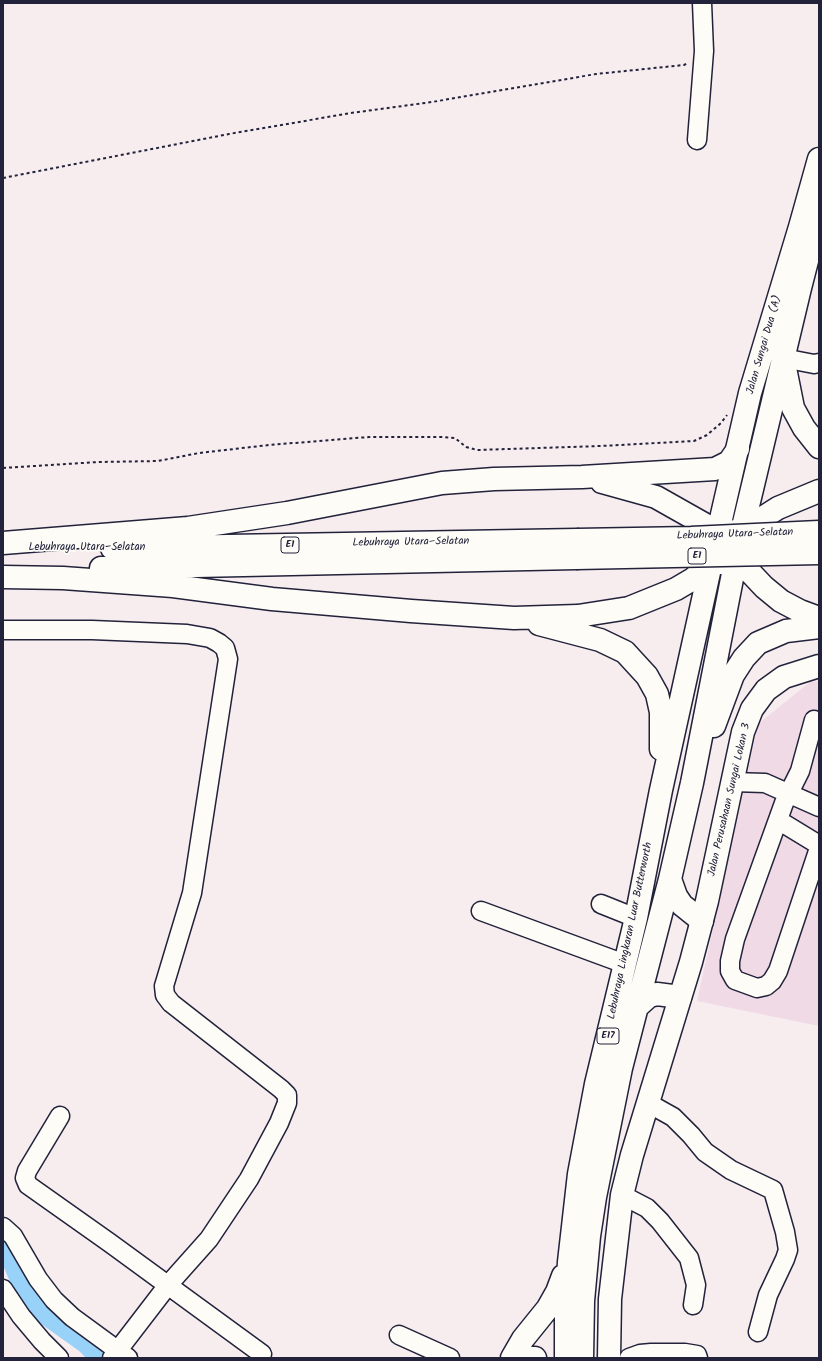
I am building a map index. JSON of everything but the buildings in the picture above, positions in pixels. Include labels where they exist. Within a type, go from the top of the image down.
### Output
[{"type":"main road","name":"Jalan Sungai Dua (A)","points":[[661,790],[711,562],[752,387],[819,159]]},
{"type":"main road","name":"Jalan Sungai Dua (A)","points":[[692,783],[735,562],[783,358],[816,237],[819,214]]},
{"type":"main road","points":[[783,358],[793,408],[804,428],[819,447]]},
{"type":"main road","points":[[3,543],[188,528],[287,513],[442,483],[494,479],[582,477],[715,469],[729,462],[738,449]]},
{"type":"main road","points":[[582,477],[656,497],[718,532],[742,532],[778,508],[819,491]]},
{"type":"main road","name":"Lebuhraya Utara–Selatan","points":[[3,571],[576,549],[691,538],[819,532]]},
{"type":"main road","name":"Lebuhraya Utara–Selatan","points":[[3,548],[576,549],[819,553]]},
{"type":"main road","points":[[3,577],[63,578],[173,586],[272,599],[514,618],[578,616],[629,608],[676,589],[694,579],[711,562],[735,562],[747,569],[764,587],[781,601],[800,612],[819,618]]},
{"type":"main road","points":[[514,618],[600,640],[625,652],[647,676],[657,694],[661,712],[661,790]]},
{"type":"main road","points":[[692,783],[733,675],[744,658],[758,643],[786,631],[819,627]]},
{"type":"main road","name":"Jalan Perusahaan Sungai Lokan 3","points":[[609,1358],[610,1299],[617,1225],[622,1195],[632,1155],[680,997],[704,911],[743,732],[752,709],[766,690],[784,677],[819,666]]},
{"type":"main road","name":"Lebuhraya Lingkaran Luar Butterworth","points":[[582,1358],[583,1301],[589,1236],[595,1197],[617,1089],[670,879],[692,783]]},
{"type":"main road","name":"Lebuhraya Lingkaran Luar Butterworth","points":[[566,1358],[566,1313],[569,1262],[579,1174],[590,1122],[592,1103],[636,918],[661,790]]},
{"type":"main road","points":[[670,879],[676,896],[682,905],[704,911]]},
{"type":"main road","points":[[638,1006],[649,996],[657,994],[680,997]]},
{"type":"main road","points":[[512,1358],[523,1340],[548,1308],[558,1292],[569,1262]]},
{"type":"main road","points":[[523,1358],[535,1358]]},
{"type":"street","points":[[697,140],[704,51],[702,3]]},
{"type":"street","points":[[783,358],[819,364]]},
{"type":"street","points":[[3,630],[92,630],[187,634],[210,638],[225,648],[228,659],[192,893],[164,986],[165,995],[171,1003],[287,1095],[287,1102],[279,1123],[249,1179],[209,1239],[168,1285],[118,1355],[54,1300],[38,1279],[13,1236],[3,1227]]},
{"type":"street","points":[[778,820],[819,847],[778,971],[772,981],[766,986],[757,988],[735,980],[730,971],[730,961],[735,939],[778,820],[800,771],[814,720]]},
{"type":"street","points":[[732,782],[765,783],[819,807]]},
{"type":"street","points":[[601,904],[636,918]]},
{"type":"street","points":[[481,911],[625,964]]},
{"type":"street","points":[[648,1104],[673,1117],[705,1152],[731,1170],[773,1190],[785,1232],[788,1250],[768,1295],[758,1332]]},
{"type":"street","points":[[60,1116],[27,1171],[25,1178],[28,1185],[262,1354]]},
{"type":"street","points":[[622,1195],[647,1208],[660,1221],[689,1258],[696,1285],[694,1306]]},
{"type":"street","points":[[3,1289],[21,1316],[42,1341],[59,1358]]},
{"type":"street","points":[[399,1335],[450,1358]]},
{"type":"street","points":[[629,1358],[640,1354],[651,1353],[685,1353],[697,1355],[698,1358]]},
{"type":"path","points":[[3,178],[229,134],[351,113],[432,102],[596,74],[684,65],[699,58],[704,51]]},
{"type":"path","points":[[3,468],[98,462],[158,461],[199,453],[269,444],[369,437],[455,438],[466,446],[477,450],[694,441],[707,435],[721,423],[730,410]]},
{"type":"shaded area","points":[[819,681],[819,1026],[697,1001],[758,724],[810,682]]},
{"type":"waterway","points":[[3,1248],[10,1255],[31,1304],[86,1343],[101,1358]]}]
